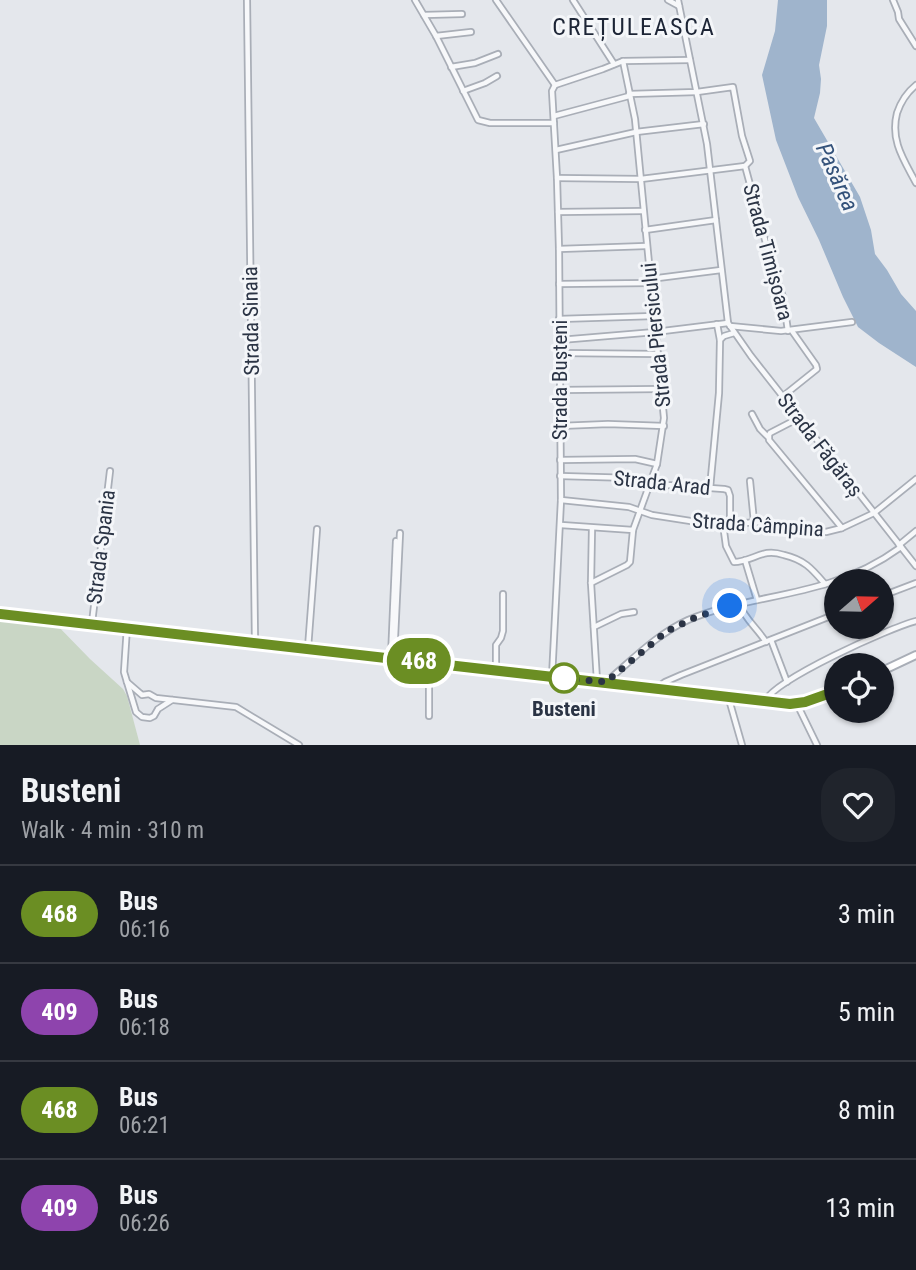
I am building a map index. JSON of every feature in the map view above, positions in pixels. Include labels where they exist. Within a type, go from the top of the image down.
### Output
[{"type":"main road","points":[[0,614],[765,701],[797,704],[824,696]]},
{"type":"main road","points":[[894,665],[916,655]]},
{"type":"street","name":"Strada Sinaia","points":[[247,0],[255,642]]},
{"type":"street","points":[[415,0],[481,122],[554,123]]},
{"type":"street","points":[[496,0],[555,85],[623,61],[690,60]]},
{"type":"street","points":[[573,0],[614,64]]},
{"type":"street","points":[[668,0],[679,7]]},
{"type":"street","name":"Strada Timișoara","points":[[678,0],[704,124],[729,324]]},
{"type":"street","points":[[893,0],[899,19],[916,46]]},
{"type":"street","points":[[424,15],[462,14]]},
{"type":"street","points":[[436,36],[471,32]]},
{"type":"street","points":[[452,68],[498,54]]},
{"type":"street","name":"Strada Piersicului","points":[[591,583],[628,564],[633,530],[652,482],[664,426],[635,119],[623,61]]},
{"type":"street","points":[[463,91],[497,76]]},
{"type":"street","name":"Strada Bușteni","points":[[552,677],[561,526],[559,249],[552,91],[555,85]]},
{"type":"street","points":[[916,85],[902,99],[895,123],[895,135],[916,183]]},
{"type":"street","points":[[554,116],[629,95],[735,88],[742,136],[750,161],[745,166]]},
{"type":"street","points":[[556,150],[636,132],[704,124]]},
{"type":"street","name":"Strada Timișoara","points":[[710,170],[745,166],[790,330],[816,365],[817,369],[782,397]]},
{"type":"street","points":[[557,178],[641,179],[710,170]]},
{"type":"street","points":[[558,212],[643,211]]},
{"type":"street","points":[[645,230],[716,220]]},
{"type":"street","points":[[559,249],[646,246]]},
{"type":"street","points":[[559,284],[650,281],[721,270]]},
{"type":"street","points":[[559,319],[654,316]]},
{"type":"street","points":[[560,340],[718,324],[790,330],[852,322]]},
{"type":"street","points":[[710,488],[719,393],[718,324]]},
{"type":"street","name":"Strada Făgăraș","points":[[729,324],[782,397],[916,566]]},
{"type":"street","points":[[720,340],[734,333]]},
{"type":"street","points":[[560,353],[658,354]]},
{"type":"street","points":[[560,390],[661,389]]},
{"type":"street","points":[[752,414],[770,443],[842,528]]},
{"type":"street","points":[[768,437],[770,433],[799,418]]},
{"type":"street","points":[[560,426],[664,426]]},
{"type":"street","points":[[560,460],[635,459],[657,464]]},
{"type":"street","name":"Strada Spania","points":[[92,623],[110,471]]},
{"type":"street","name":"Strada Arad","points":[[560,476],[632,478],[667,485],[724,489],[729,492],[730,524]]},
{"type":"street","name":"Strada Câmpina","points":[[561,500],[640,509],[652,515],[709,524],[754,522],[820,532],[842,528],[874,513],[916,479]]},
{"type":"street","points":[[750,481],[754,522]]},
{"type":"street","points":[[723,524],[733,561],[737,563],[770,552],[796,558],[806,564],[824,583]]},
{"type":"street","points":[[561,526],[633,530]]},
{"type":"street","points":[[592,528],[591,583],[597,681]]},
{"type":"street","points":[[309,648],[317,529]]},
{"type":"street","points":[[865,569],[900,546],[916,531]]},
{"type":"street","points":[[393,657],[400,533]]},
{"type":"street","points":[[393,657],[396,541]]},
{"type":"street","points":[[745,560],[757,600]]},
{"type":"street","points":[[894,591],[916,583]]},
{"type":"street","points":[[606,682],[667,631],[689,620],[739,604],[824,584]]},
{"type":"street","points":[[496,670],[496,645],[503,631],[503,594]]},
{"type":"street","points":[[739,604],[745,617],[768,641],[787,682]]},
{"type":"street","points":[[594,627],[621,614],[634,612]]},
{"type":"street","points":[[657,688],[667,681],[824,619]]},
{"type":"street","points":[[765,701],[769,694],[787,682],[860,642],[916,621]]},
{"type":"street","points":[[127,627],[124,667],[136,712],[142,717],[150,718],[157,713],[156,698]]},
{"type":"street","points":[[429,662],[429,716]]},
{"type":"street","points":[[127,682],[142,695]]},
{"type":"street","points":[[135,704],[138,697],[149,694],[156,698],[236,706],[299,745]]},
{"type":"street","points":[[728,696],[742,745]]},
{"type":"street","points":[[158,709],[172,699]]},
{"type":"street","points":[[797,704],[817,745]]},
{"type":"green space","points":[[0,616],[53,621],[123,689],[140,745],[0,745]]},
{"type":"water","name":"Pasărea","points":[[778,0],[827,0],[827,26],[819,65],[820,93],[814,118],[860,197],[871,230],[875,254],[901,294],[916,311],[916,367],[858,327],[798,197],[776,140],[762,75],[775,31]]},
{"type":"bus line","name":"468","points":[[0,614],[790,704],[824,696]]},
{"type":"place","name":"Busteni","points":[[564,678]]},
{"type":"district","name":"CREȚULEASCA","points":[[634,27]]},
{"type":"route","points":[[564,678],[606,682],[667,631],[696,617],[730,606]]}]
